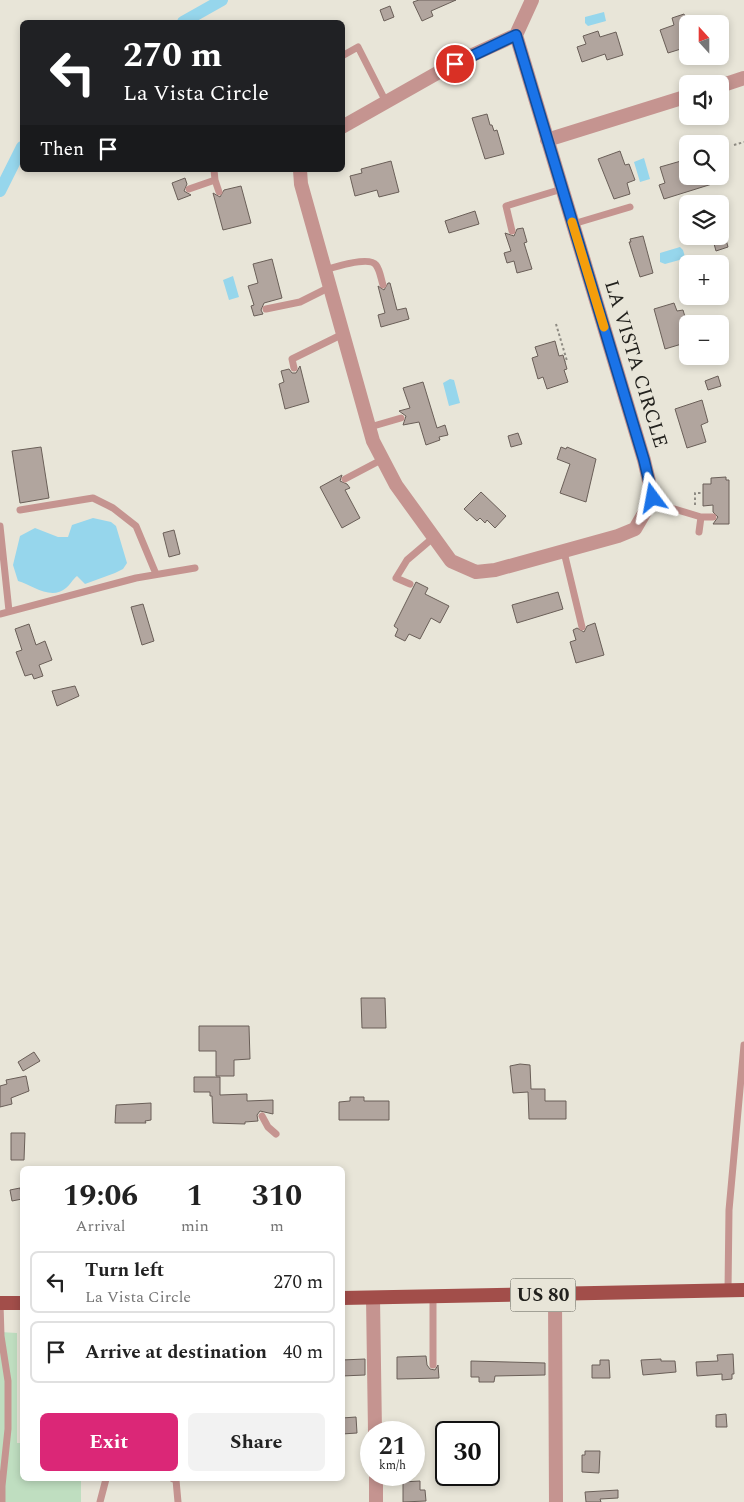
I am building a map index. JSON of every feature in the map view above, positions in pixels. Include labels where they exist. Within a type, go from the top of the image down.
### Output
[{"type":"main road","name":"US 80","points":[[345,1298],[744,1290]]},
{"type":"main road","points":[[0,1303],[20,1303]]},
{"type":"street","points":[[345,125],[455,64],[516,35],[532,0]]},
{"type":"street","name":"LA VISTA CIRCLE","points":[[516,35],[644,460],[653,498],[650,502]]},
{"type":"street","points":[[729,83],[744,78]]},
{"type":"street","points":[[547,140],[679,99]]},
{"type":"street","points":[[300,172],[301,184],[343,334],[370,427],[382,459],[396,485],[451,561],[476,572],[495,570],[564,552],[635,529],[650,502]]},
{"type":"street","points":[[555,1295],[555,1502]]},
{"type":"street","points":[[373,1298],[375,1421]]},
{"type":"street","points":[[376,1486],[376,1502]]},
{"type":"lane","points":[[345,54],[358,47],[386,102]]},
{"type":"lane","points":[[214,172],[219,192]]},
{"type":"lane","points":[[189,189],[215,180]]},
{"type":"lane","points":[[512,231],[506,206],[562,189]]},
{"type":"lane","points":[[573,224],[630,207]]},
{"type":"lane","points":[[325,270],[343,264],[371,262],[376,266],[383,285]]},
{"type":"lane","points":[[266,309],[300,302],[330,287]]},
{"type":"lane","points":[[294,368],[292,359],[343,334]]},
{"type":"lane","points":[[370,427],[401,418]]},
{"type":"lane","points":[[345,479],[382,459]]},
{"type":"lane","points":[[20,510],[93,498],[113,508],[136,526],[156,574]]},
{"type":"lane","points":[[650,502],[698,516],[713,517]]},
{"type":"lane","points":[[698,516],[699,532]]},
{"type":"lane","points":[[0,526],[2,569],[9,611]]},
{"type":"lane","points":[[410,584],[396,578],[407,560],[434,537]]},
{"type":"lane","points":[[564,552],[582,627]]},
{"type":"lane","points":[[0,614],[156,574],[195,568]]},
{"type":"lane","points":[[728,1291],[729,1210],[744,1045]]},
{"type":"lane","points":[[262,1116],[268,1127],[276,1134]]},
{"type":"lane","points":[[432,1296],[433,1365]]},
{"type":"lane","points":[[0,1303],[1,1336],[8,1381],[2,1502]]},
{"type":"lane","points":[[100,1502],[105,1481]]},
{"type":"lane","points":[[176,1481],[178,1502]]},
{"type":"path","points":[[734,145],[744,142]]},
{"type":"path","points":[[556,324],[567,361],[565,362]]},
{"type":"path","points":[[698,516],[695,493],[703,493]]},
{"type":"green space","points":[[0,1332],[17,1333],[17,1443],[20,1443],[20,1481],[81,1481],[81,1502],[0,1502]]},
{"type":"water","points":[[604,12],[606,21],[588,26],[585,23],[585,17]]},
{"type":"water","points":[[644,158],[650,179],[640,182],[634,162]]},
{"type":"water","points":[[680,247],[684,255],[679,255],[679,260],[665,264],[660,262],[660,253]]},
{"type":"water","points":[[233,276],[239,297],[229,300],[223,280]]},
{"type":"water","points":[[450,379],[454,380],[460,403],[449,406],[443,383]]},
{"type":"water","points":[[93,518],[111,522],[116,526],[127,563],[123,569],[85,584],[77,576],[66,588],[54,593],[42,591],[18,581],[13,565],[20,536],[35,528],[58,537],[68,537],[72,525]]},
{"type":"building","points":[[419,0],[456,0],[431,11],[433,16],[422,21],[413,2]]},
{"type":"building","points":[[390,6],[394,17],[384,21],[380,10]]},
{"type":"building","points":[[679,16],[679,50],[668,53],[660,30],[674,25],[672,18]]},
{"type":"building","points":[[598,31],[600,37],[616,32],[623,55],[607,60],[605,54],[582,62],[577,47],[586,44],[583,36]]},
{"type":"building","points":[[487,114],[490,125],[492,125],[494,131],[497,130],[504,154],[485,159],[472,118]]},
{"type":"building","points":[[620,151],[625,165],[629,164],[635,180],[627,183],[630,194],[614,199],[598,159]]},
{"type":"building","points":[[391,161],[399,192],[379,197],[377,190],[355,196],[350,176],[362,173],[361,169]]},
{"type":"building","points":[[679,162],[679,185],[709,185],[664,199],[659,185],[665,183],[660,167]]},
{"type":"building","points":[[185,178],[187,184],[184,191],[191,195],[178,200],[172,183]]},
{"type":"building","points":[[241,186],[251,223],[223,230],[213,193],[220,197],[224,190]]},
{"type":"building","points":[[475,211],[479,224],[449,233],[445,221]]},
{"type":"building","points":[[523,228],[527,242],[524,243],[532,269],[517,273],[514,261],[507,263],[504,253],[511,251],[505,233],[514,236],[517,229]]},
{"type":"building","points":[[643,236],[653,273],[640,277],[629,242],[631,242],[630,239]]},
{"type":"building","points":[[714,245],[727,245],[728,247],[716,251]]},
{"type":"building","points":[[272,259],[282,298],[264,303],[261,310],[263,314],[254,316],[251,306],[254,305],[248,286],[258,283],[253,264]]},
{"type":"building","points":[[388,283],[390,283],[397,310],[406,308],[409,319],[381,327],[378,315],[385,313],[378,286],[384,290]]},
{"type":"building","points":[[674,303],[677,311],[683,310],[684,315],[679,315],[679,345],[665,349],[654,309]]},
{"type":"building","points":[[555,341],[559,356],[563,355],[567,369],[564,370],[568,382],[547,389],[543,377],[538,379],[532,358],[538,356],[535,347]]},
{"type":"building","points":[[300,366],[309,402],[285,409],[279,384],[284,382],[281,371],[289,369],[292,373],[296,373]]},
{"type":"building","points":[[718,376],[721,386],[708,390],[705,381]]},
{"type":"building","points":[[423,382],[437,428],[445,425],[448,435],[439,437],[440,440],[426,445],[419,422],[403,425],[406,416],[399,411],[410,408],[403,388]]},
{"type":"building","points":[[702,400],[708,422],[701,425],[706,442],[687,448],[675,409]]},
{"type":"building","points":[[518,433],[522,444],[511,447],[508,436]]},
{"type":"building","points":[[41,447],[49,498],[20,503],[12,451]]},
{"type":"building","points":[[561,447],[566,449],[567,447],[596,459],[586,502],[560,493],[570,464],[557,459]]},
{"type":"building","points":[[342,475],[340,481],[347,484],[350,488],[345,490],[360,518],[342,528],[320,487]]},
{"type":"building","points":[[726,477],[726,480],[729,480],[729,524],[713,524],[718,517],[713,512],[713,505],[703,506],[703,484],[711,484],[711,478]]},
{"type":"building","points":[[481,492],[506,516],[495,528],[487,520],[485,523],[480,518],[477,521],[464,509]]},
{"type":"building","points":[[174,530],[180,554],[169,557],[163,533]]},
{"type":"building","points":[[416,582],[428,588],[425,594],[449,606],[440,623],[431,618],[420,639],[409,634],[405,641],[395,636],[398,629],[394,626]]},
{"type":"building","points":[[558,592],[563,609],[517,623],[512,605]]},
{"type":"building","points":[[143,604],[154,641],[142,645],[131,607]]},
{"type":"building","points":[[595,623],[604,655],[576,663],[570,642],[576,640],[573,630],[577,628],[584,632],[587,626]]},
{"type":"building","points":[[29,624],[36,645],[45,641],[52,660],[39,665],[43,676],[34,679],[32,674],[25,676],[16,652],[22,650],[15,629]]},
{"type":"building","points":[[75,686],[79,696],[57,706],[52,691]]},
{"type":"building","points":[[361,998],[385,998],[386,1028],[362,1028]]},
{"type":"building","points":[[199,1026],[249,1026],[250,1059],[234,1060],[234,1076],[216,1076],[216,1051],[199,1051]]},
{"type":"building","points":[[34,1052],[40,1061],[23,1071],[18,1062]]},
{"type":"building","points":[[530,1065],[531,1089],[545,1089],[545,1101],[566,1101],[566,1119],[529,1119],[528,1092],[513,1093],[510,1066]]},
{"type":"building","points":[[26,1076],[29,1091],[11,1098],[12,1104],[0,1107],[0,1086],[7,1084],[6,1080]]},
{"type":"building","points":[[194,1077],[220,1077],[220,1095],[247,1094],[247,1101],[273,1100],[273,1114],[260,1111],[257,1115],[258,1121],[245,1122],[245,1124],[213,1123],[212,1096],[210,1096],[210,1092],[194,1092]]},
{"type":"building","points":[[350,1097],[364,1097],[364,1101],[389,1101],[389,1120],[339,1120],[339,1102],[350,1101]]},
{"type":"building","points":[[151,1103],[151,1120],[145,1121],[146,1123],[115,1123],[116,1105]]},
{"type":"building","points":[[11,1133],[25,1133],[24,1160],[11,1160]]},
{"type":"building","points":[[20,1188],[20,1199],[12,1201],[10,1190]]},
{"type":"building","points":[[733,1354],[734,1374],[732,1374],[732,1379],[722,1380],[722,1374],[697,1376],[696,1362],[718,1361],[717,1355]]},
{"type":"building","points":[[426,1356],[427,1365],[430,1369],[435,1370],[438,1365],[439,1378],[397,1379],[397,1357]]},
{"type":"building","points":[[365,1359],[365,1375],[345,1376],[345,1360]]},
{"type":"building","points":[[661,1359],[661,1361],[675,1361],[676,1372],[643,1375],[641,1360]]},
{"type":"building","points":[[600,1360],[609,1360],[610,1378],[592,1378],[592,1365],[600,1365]]},
{"type":"building","points":[[471,1361],[545,1363],[545,1375],[495,1376],[494,1382],[479,1382],[479,1377],[471,1377]]},
{"type":"building","points":[[726,1414],[727,1427],[716,1427],[716,1415]]},
{"type":"building","points":[[356,1417],[357,1433],[345,1434],[345,1418]]},
{"type":"building","points":[[585,1451],[600,1451],[599,1473],[582,1472],[582,1455],[585,1455]]},
{"type":"building","points":[[403,1486],[420,1486],[420,1490],[425,1490],[426,1501],[403,1502]]},
{"type":"building","points":[[618,1490],[618,1498],[600,1499],[601,1502],[586,1502],[585,1492]]},
{"type":"waterway","points":[[187,20],[222,0]]},
{"type":"waterway","points":[[0,191],[20,151]]},
{"type":"slow traffic","points":[[572,222],[604,327]]},
{"type":"route","points":[[455,64],[516,35],[644,460],[653,498]]}]
